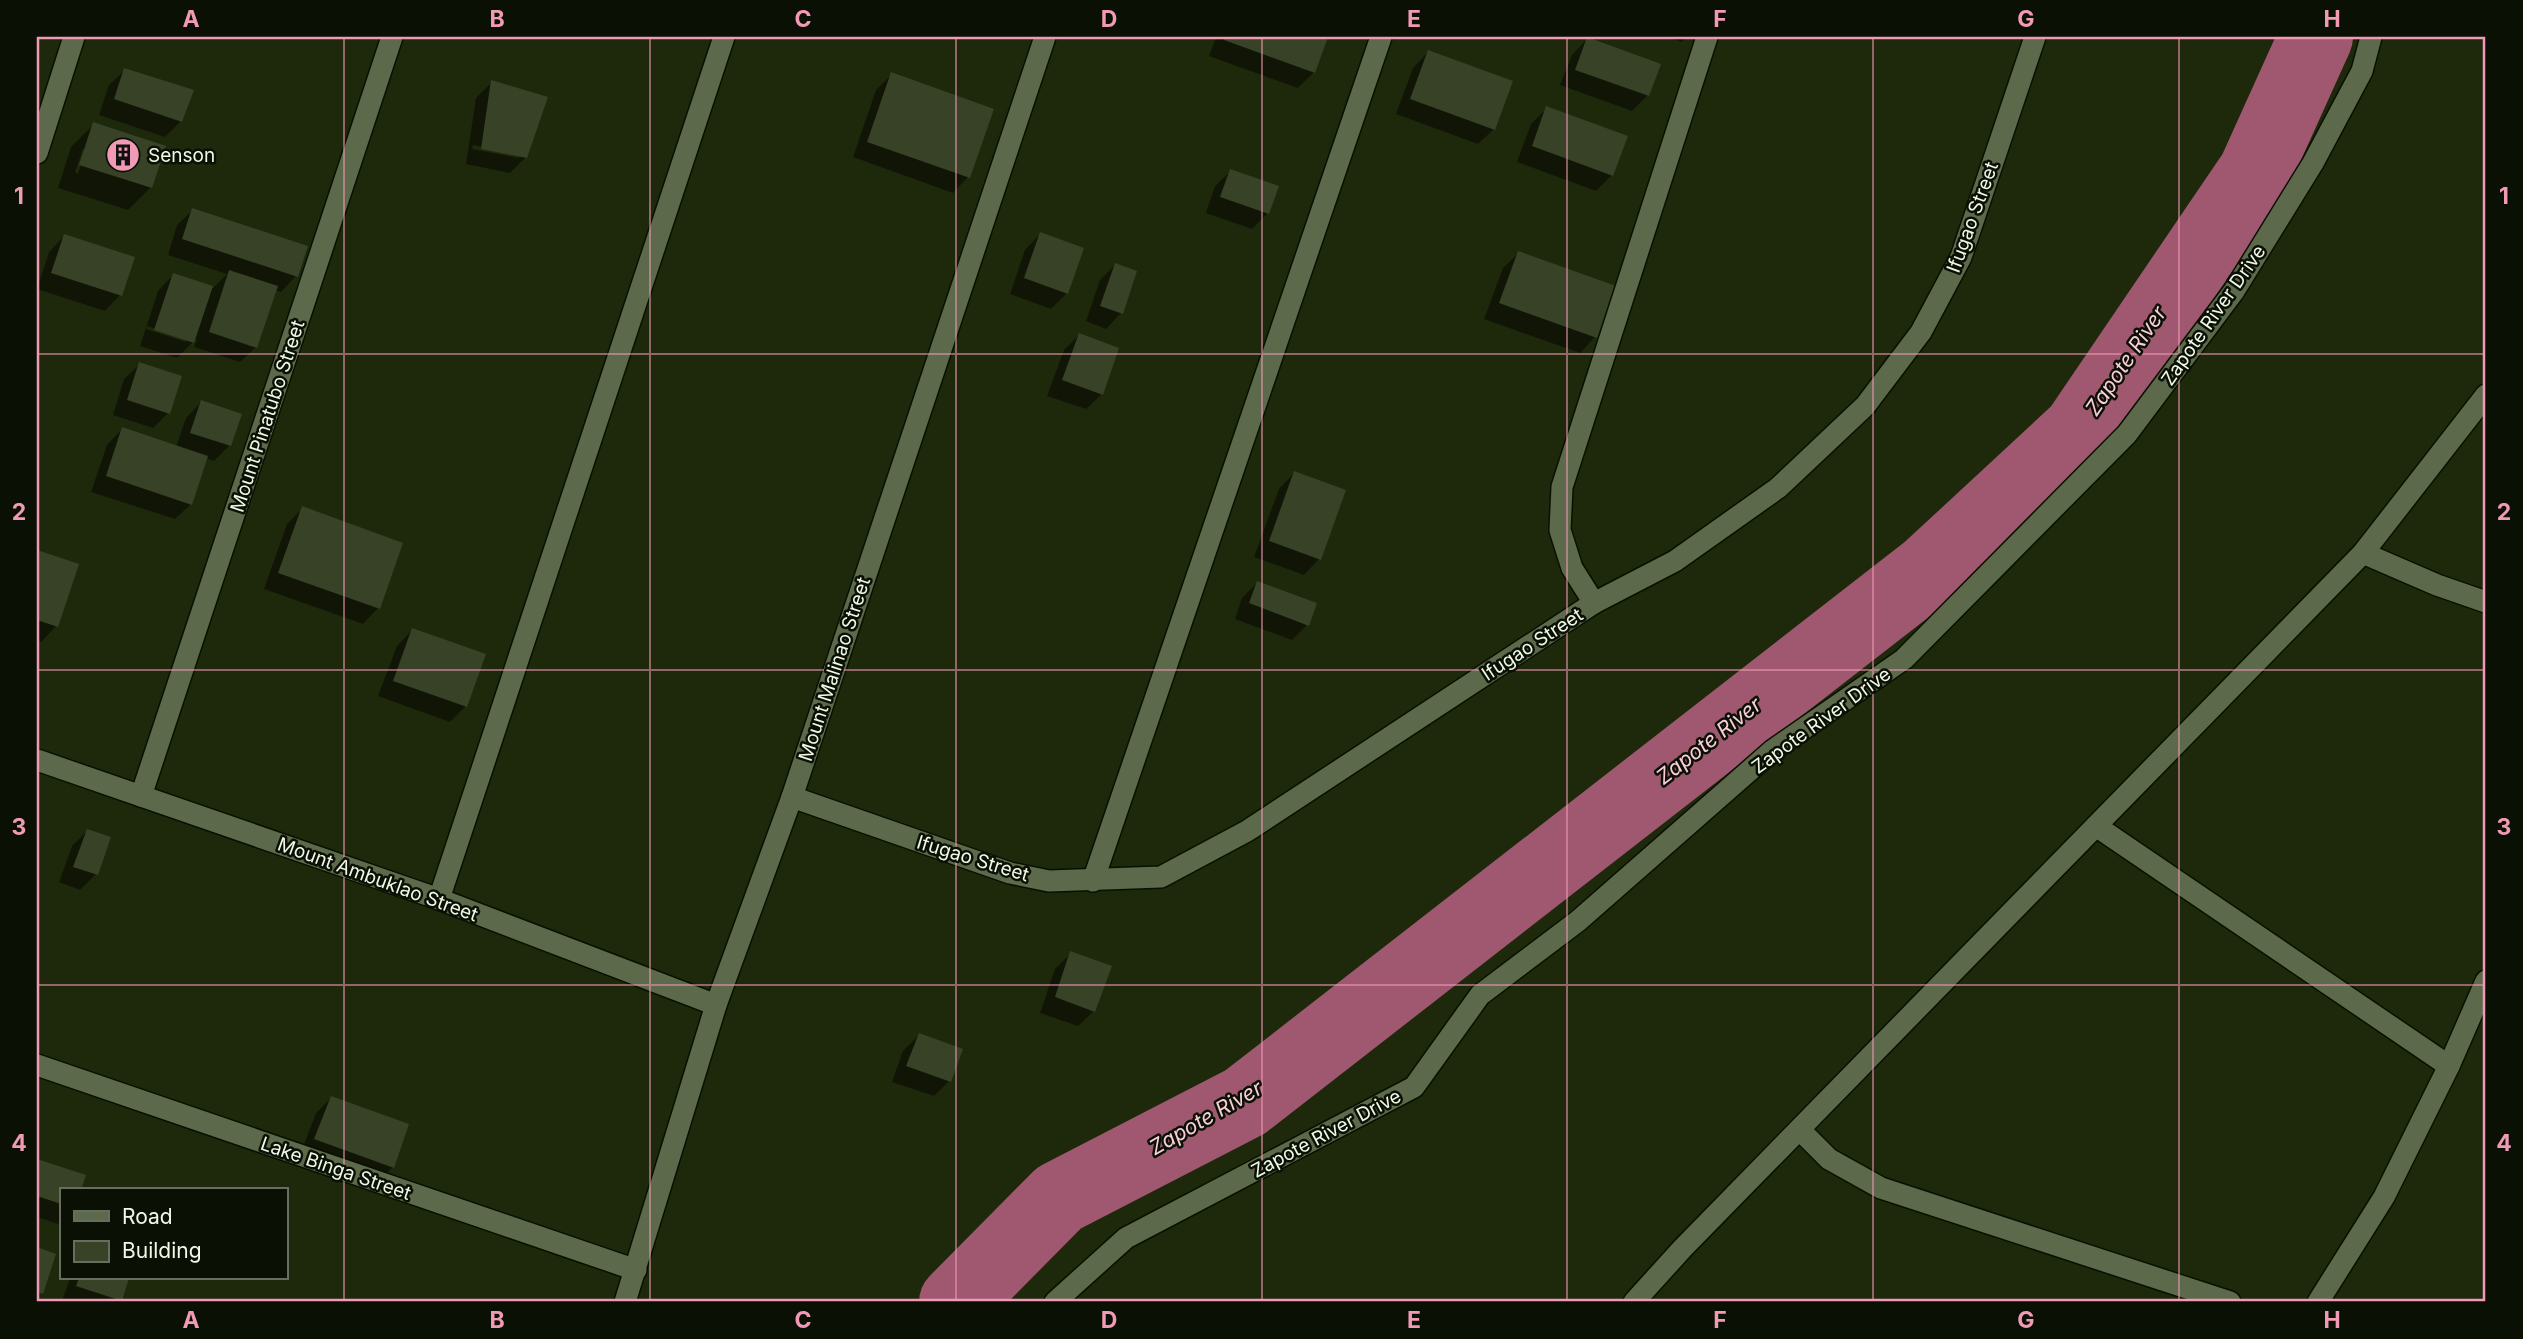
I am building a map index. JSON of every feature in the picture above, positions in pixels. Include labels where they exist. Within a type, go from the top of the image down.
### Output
[{"type":"street","points":[[37,153],[74,37]]},
{"type":"street","name":"Mount Pinatubo Street","points":[[141,796],[392,37]]},
{"type":"street","points":[[439,899],[724,37]]},
{"type":"street","name":"Mount Malinao Street","points":[[625,1302],[716,1004],[792,797],[1045,37]]},
{"type":"street","points":[[1093,881],[1381,37]]},
{"type":"street","points":[[1594,603],[1572,569],[1560,530],[1562,487],[1707,37]]},
{"type":"street","name":"Ifugao Street","points":[[792,797],[1010,873],[1049,881],[1161,877],[1247,831],[1594,603],[1675,561],[1778,488],[1865,406],[1921,332],[1961,257],[2035,37]]},
{"type":"street","name":"Zapote River Drive","points":[[1055,1302],[1126,1238],[1414,1087],[1480,995],[1578,921],[1773,750],[1904,659],[2127,434],[2234,291],[2305,175],[2362,71],[2371,37]]},
{"type":"street","points":[[1634,1302],[1682,1249],[2362,553],[2486,395]]},
{"type":"street","points":[[2362,553],[2437,585],[2486,602]]},
{"type":"street","name":"Mount Ambuklao Street","points":[[37,760],[439,899],[716,1004]]},
{"type":"street","points":[[2096,826],[2449,1066]]},
{"type":"street","points":[[2318,1302],[2384,1197],[2449,1066],[2486,981]]},
{"type":"street","name":"Lake Binga Street","points":[[37,1065],[636,1270]]},
{"type":"street","points":[[1800,1130],[1829,1159],[1881,1188],[2230,1302]]},
{"type":"building","points":[[1225,37],[1328,37],[1315,73],[1224,40]]},
{"type":"building","points":[[1587,37],[1661,64],[1649,96],[1575,70]]},
{"type":"building","points":[[1428,50],[1513,81],[1495,130],[1410,99]]},
{"type":"building","points":[[124,68],[194,90],[182,122],[114,99]]},
{"type":"building","points":[[891,72],[994,109],[970,178],[867,142]]},
{"type":"building","points":[[491,80],[548,97],[527,158],[481,149]]},
{"type":"building","points":[[1546,106],[1628,136],[1613,176],[1532,146]]},
{"type":"building","name":"Senson","points":[[93,122],[166,146],[152,188],[79,165]]},
{"type":"building","points":[[1230,169],[1279,186],[1269,214],[1220,197]]},
{"type":"building","points":[[192,208],[308,246],[298,277],[182,239]]},
{"type":"building","points":[[1040,232],[1084,248],[1068,294],[1024,278]]},
{"type":"building","points":[[64,234],[135,257],[122,296],[51,273]]},
{"type":"building","points":[[1518,251],[1616,286],[1597,338],[1499,303]]},
{"type":"building","points":[[1115,263],[1137,271],[1123,314],[1100,306]]},
{"type":"building","points":[[229,270],[278,286],[257,348],[209,332]]},
{"type":"building","points":[[173,273],[213,286],[194,343],[154,330]]},
{"type":"building","points":[[1079,333],[1119,348],[1103,395],[1062,380]]},
{"type":"building","points":[[139,362],[182,376],[170,414],[127,400]]},
{"type":"building","points":[[201,400],[242,414],[231,446],[190,433]]},
{"type":"building","points":[[122,427],[208,456],[192,505],[106,476]]},
{"type":"building","points":[[1294,471],[1346,490],[1321,560],[1269,541]]},
{"type":"building","points":[[302,506],[403,543],[380,609],[278,573]]},
{"type":"building","points":[[37,550],[79,564],[58,627],[37,620]]},
{"type":"building","points":[[1257,581],[1317,603],[1309,626],[1249,603]]},
{"type":"building","points":[[412,628],[486,654],[467,707],[393,681]]},
{"type":"building","points":[[87,829],[111,837],[98,875],[73,867]]},
{"type":"building","points":[[1070,951],[1112,966],[1095,1012],[1055,997]]},
{"type":"building","points":[[919,1033],[963,1049],[951,1082],[906,1066]]},
{"type":"building","points":[[331,1096],[409,1124],[394,1168],[314,1139]]},
{"type":"building","points":[[37,1159],[86,1175],[82,1188],[60,1188],[60,1204],[37,1196]]},
{"type":"building","points":[[37,1247],[56,1254],[43,1294],[37,1292]]},
{"type":"building","points":[[78,1280],[128,1280],[122,1301],[76,1286]]},
{"type":"waterway","name":"Zapote River","points":[[956,1302],[1059,1198],[1245,1102],[1929,570],[2079,431],[2255,172],[2316,37]]},
{"type":"place","name":"Senson","points":[[123,155]]}]
